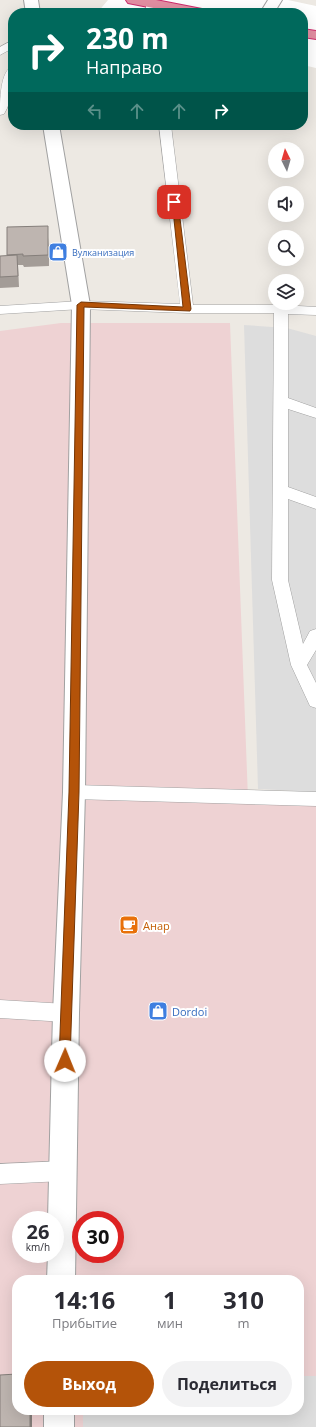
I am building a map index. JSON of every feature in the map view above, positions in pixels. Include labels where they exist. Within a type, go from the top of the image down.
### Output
[{"type":"highway","points":[[133,0],[152,8]]},
{"type":"street","points":[[52,130],[81,305],[74,792],[66,1013],[61,1275]]},
{"type":"street","points":[[59,1415],[59,1427]]},
{"type":"lane","points":[[0,111],[4,103],[8,79]]},
{"type":"lane","points":[[166,130],[187,309]]},
{"type":"lane","points":[[0,310],[81,305],[187,309],[268,309]]},
{"type":"lane","points":[[281,310],[280,580],[299,665],[316,701]]},
{"type":"lane","points":[[298,310],[316,311]]},
{"type":"lane","points":[[281,401],[316,413]]},
{"type":"lane","points":[[280,490],[316,503]]},
{"type":"lane","points":[[299,665],[316,635]]},
{"type":"lane","points":[[74,792],[316,799]]},
{"type":"lane","points":[[0,1009],[66,1013]]},
{"type":"lane","points":[[0,1174],[63,1171]]},
{"type":"shaded area","name":"Dordoi","points":[[61,323],[230,323],[248,799],[316,803],[316,1427],[0,1427],[0,331]]},
{"type":"shaded area","points":[[244,325],[287,328],[316,336],[316,792],[258,789]]},
{"type":"shaded area","points":[[304,1376],[316,1376],[316,1427],[83,1427],[83,1415],[304,1415]]},
{"type":"pier","points":[[108,0],[288,0],[316,6],[316,68],[308,66],[308,8],[101,8]]},
{"type":"building","points":[[48,226],[48,255],[7,255],[7,227]]},
{"type":"building","points":[[17,255],[18,276],[0,277],[0,256]]},
{"type":"building","points":[[12,1374],[12,1415],[30,1415],[30,1427],[0,1427],[0,1375]]},
{"type":"place","name":"Вулканизация","points":[[58,252]]},
{"type":"place","name":"Анар","points":[[129,925]]},
{"type":"place","name":"Dordoi","points":[[158,1011]]},
{"type":"route","points":[[65,1061],[74,792],[81,305],[187,309],[174,202]]}]
